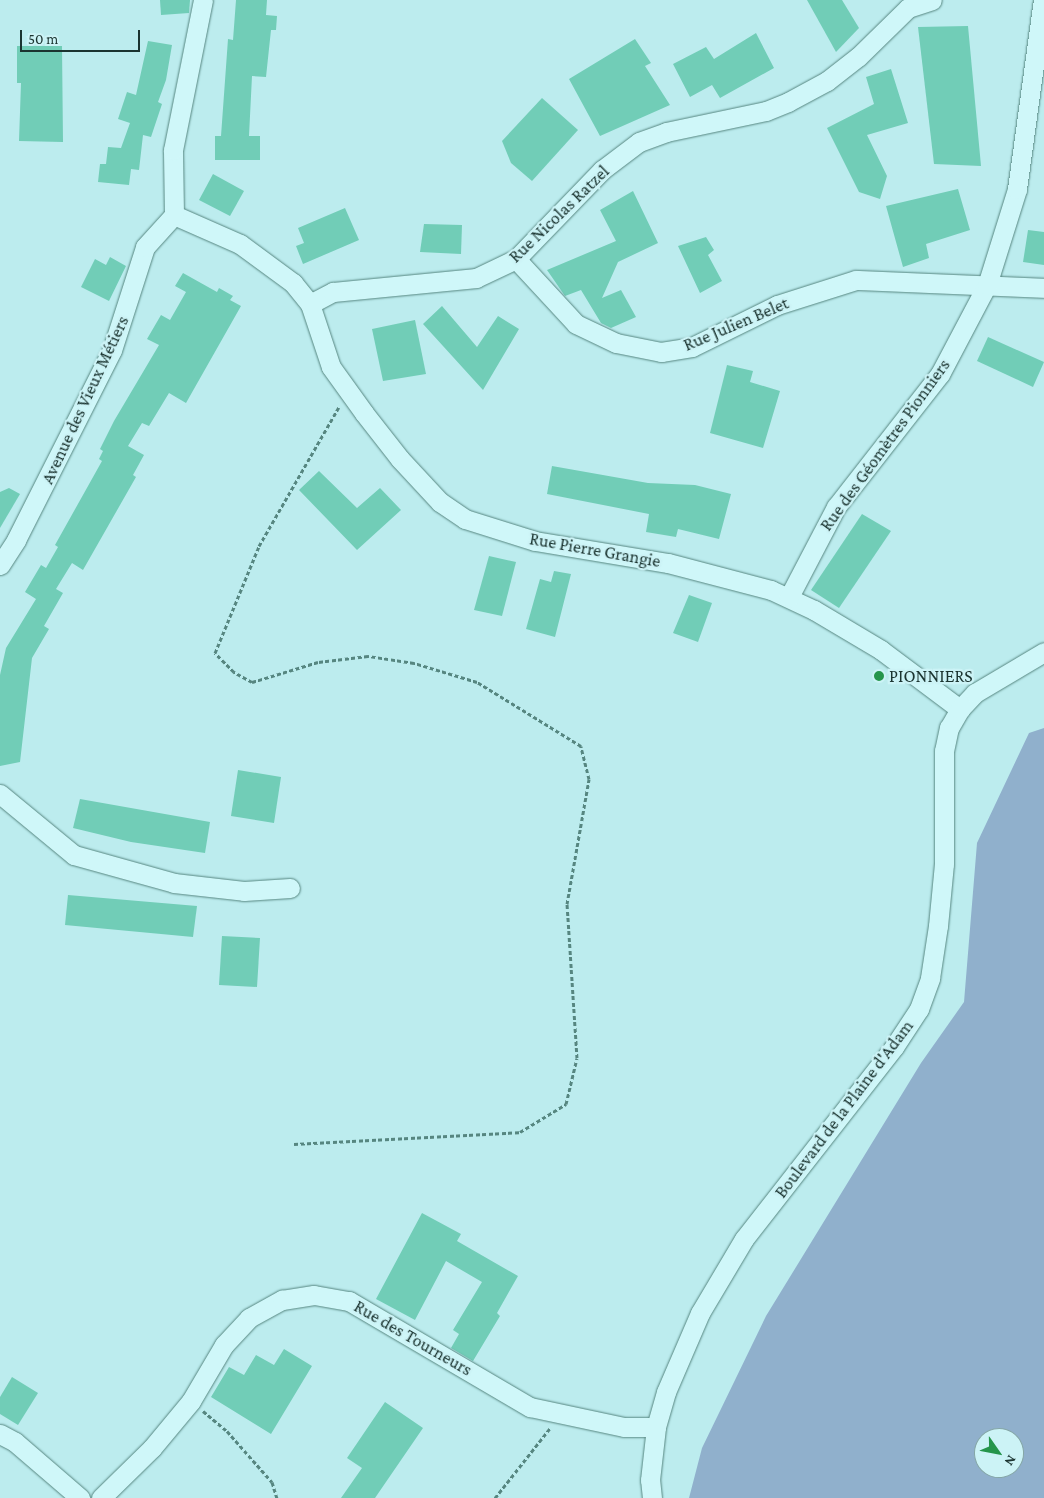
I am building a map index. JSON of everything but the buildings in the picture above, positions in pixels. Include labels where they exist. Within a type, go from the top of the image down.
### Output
[{"type":"street","points":[[203,0],[173,150],[174,215],[240,244],[293,283],[310,304]]},
{"type":"street","name":"Rue Nicolas Ratzel","points":[[310,304],[333,292],[476,278],[516,260],[602,170],[639,142],[666,132],[766,111],[788,102],[827,81],[858,57],[908,8],[932,0]]},
{"type":"street","name":"Rue des Géomètres Pionniers","points":[[789,598],[836,507],[940,374],[987,285],[1017,189],[1042,0]]},
{"type":"street","name":"Avenue des Vieux Métiers","points":[[0,565],[8,538],[112,350],[145,247],[174,215]]},
{"type":"street","name":"Rue Julien Belet","points":[[516,260],[576,324],[616,343],[661,352],[692,347],[777,305],[856,280],[1044,288]]},
{"type":"street","name":"Rue Pierre Grangie","points":[[310,304],[331,367],[348,391],[400,459],[440,502],[465,519],[535,542],[668,563],[789,598],[881,650],[960,709]]},
{"type":"street","name":"Boulevard de la Plaine d'Adam","points":[[652,1498],[650,1480],[656,1427],[666,1392],[700,1313],[744,1239],[894,1047],[919,1009],[930,978],[944,864],[944,751],[949,728],[960,709],[975,693],[1044,652]]},
{"type":"street","points":[[0,794],[74,855],[174,883],[244,891],[290,888]]},
{"type":"street","name":"Rue des Tourneurs","points":[[101,1498],[152,1448],[191,1401],[224,1345],[249,1318],[282,1300],[314,1295],[349,1301],[530,1407],[624,1426],[656,1427]]},
{"type":"street","points":[[0,1434],[15,1442],[80,1498]]},
{"type":"path","points":[[294,1144],[520,1132],[566,1104],[577,1058],[567,904],[589,779],[581,746],[477,682],[414,663],[368,656],[335,660],[252,682],[234,672],[215,653],[259,546],[348,391]]},
{"type":"path","points":[[191,1401],[227,1431],[272,1482],[277,1498]]},
{"type":"path","points":[[495,1498],[562,1414]]},
{"type":"shaded area","points":[[1044,728],[1044,1498],[689,1498],[702,1448],[766,1316],[921,1063],[964,1002],[977,843],[1029,733]]},
{"type":"place","name":"PIONNIERS","points":[[879,676]]}]
